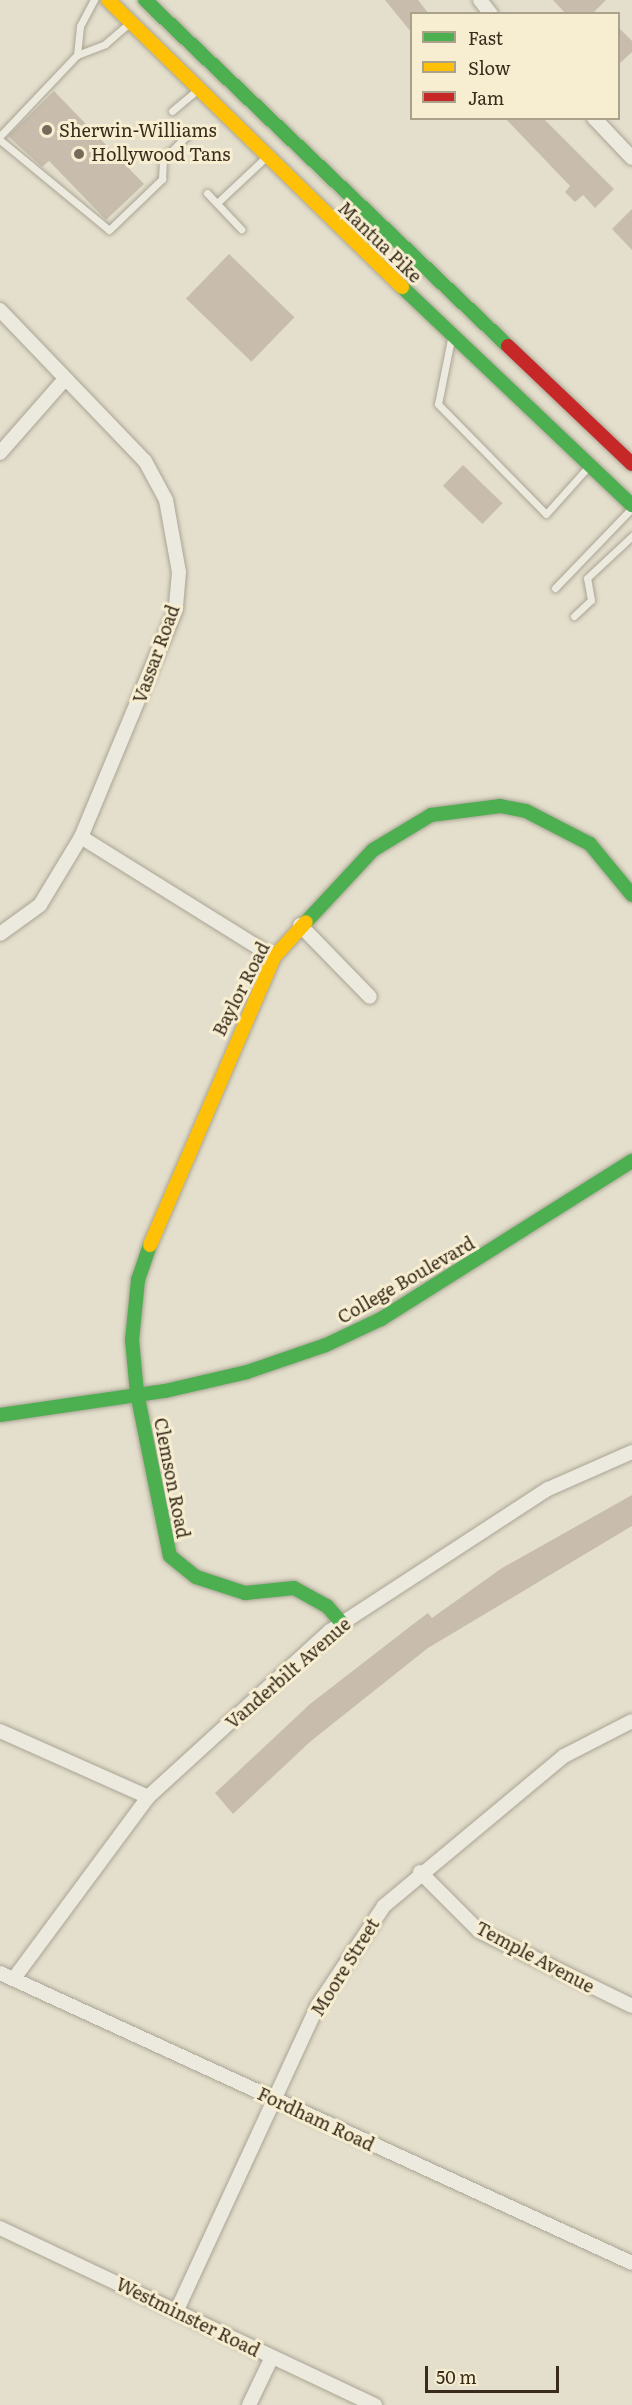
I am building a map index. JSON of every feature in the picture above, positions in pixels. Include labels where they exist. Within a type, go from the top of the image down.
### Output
[{"type":"street","name":"Mantua Pike","points":[[108,0],[451,336],[632,506]]},
{"type":"street","name":"Mantua Pike","points":[[145,0],[632,464]]},
{"type":"street","points":[[480,0],[489,12]]},
{"type":"street","points":[[596,120],[632,158]]},
{"type":"street","name":"Vassar Road","points":[[0,310],[145,461],[166,500],[179,572],[176,609],[81,837],[40,905],[0,934]]},
{"type":"street","points":[[0,453],[65,379]]},
{"type":"street","name":"Baylor Road","points":[[137,1393],[132,1340],[138,1280],[237,1033],[274,957],[300,925],[373,850],[409,824],[468,807],[526,811],[559,826],[605,858],[632,895]]},
{"type":"street","points":[[81,837],[274,957]]},
{"type":"street","points":[[300,925],[370,997]]},
{"type":"street","name":"College Boulevard","points":[[0,1415],[137,1393],[247,1372],[326,1345],[420,1295],[632,1161]]},
{"type":"street","name":"Clemson Road","points":[[137,1393],[170,1556],[196,1577],[245,1593],[294,1588],[327,1606],[342,1623]]},
{"type":"street","name":"Vanderbilt Avenue","points":[[15,1977],[148,1797],[342,1623],[548,1489],[632,1452]]},
{"type":"street","name":"Moore Street","points":[[177,2310],[277,2102],[318,2005],[384,1906],[420,1872],[564,1756],[632,1721]]},
{"type":"street","points":[[0,1731],[148,1797]]},
{"type":"street","name":"Temple Avenue","points":[[420,1872],[479,1931],[632,2006]]},
{"type":"street","name":"Fordham Road","points":[[0,1973],[15,1977],[277,2102],[632,2264]]},
{"type":"street","name":"Westminster Road","points":[[0,2228],[375,2405]]},
{"type":"street","points":[[249,2405],[273,2357]]},
{"type":"lane","points":[[77,55],[80,27],[94,0]]},
{"type":"lane","points":[[0,136],[77,55],[105,44],[130,22]]},
{"type":"lane","points":[[172,111],[198,90]]},
{"type":"lane","points":[[0,140],[110,230],[162,179],[164,160],[191,131]]},
{"type":"lane","points":[[217,203],[266,157]]},
{"type":"lane","points":[[207,193],[241,229]]},
{"type":"lane","points":[[451,336],[438,404],[546,514],[589,465]]},
{"type":"lane","points":[[555,588],[632,506]]},
{"type":"lane","points":[[574,616],[591,600],[587,578],[632,536]]},
{"type":"building","points":[[385,0],[418,0],[427,12],[410,12],[410,31]]},
{"type":"building","points":[[553,0],[606,0],[594,12],[564,12]]},
{"type":"building","points":[[620,29],[632,41],[632,52],[620,63]]},
{"type":"building","points":[[54,91],[144,184],[106,220],[49,161],[42,167],[8,136]]},
{"type":"building","points":[[507,120],[545,120],[614,189],[595,208],[583,195],[575,202],[565,192],[570,186]]},
{"type":"building","points":[[632,209],[632,250],[612,229]]},
{"type":"building","points":[[229,254],[294,317],[251,362],[186,299]]},
{"type":"building","points":[[463,465],[503,503],[482,524],[443,486]]},
{"type":"building","points":[[632,1495],[632,1526],[428,1648],[311,1741],[233,1814],[215,1793],[310,1704],[428,1613],[432,1618],[502,1568]]},
{"type":"traffic: fast","points":[[145,0],[508,346]]},
{"type":"traffic: fast","points":[[402,287],[632,505]]},
{"type":"traffic: fast","points":[[306,922],[373,850],[431,815],[500,806],[526,811],[590,844],[632,895]]},
{"type":"traffic: fast","points":[[0,1415],[165,1391],[247,1372],[326,1345],[381,1319],[632,1161]]},
{"type":"traffic: fast","points":[[150,1245],[138,1280],[132,1340],[137,1393],[170,1556],[196,1577],[245,1593],[294,1588],[327,1606],[342,1623]]},
{"type":"traffic: slow","points":[[108,0],[402,287]]},
{"type":"traffic: slow","points":[[150,1245],[274,957],[306,922]]},
{"type":"traffic: jam","points":[[508,346],[632,464]]},
{"type":"place","name":"Sherwin-Williams","points":[[47,130]]},
{"type":"place","name":"Hollywood Tans","points":[[79,154]]}]
